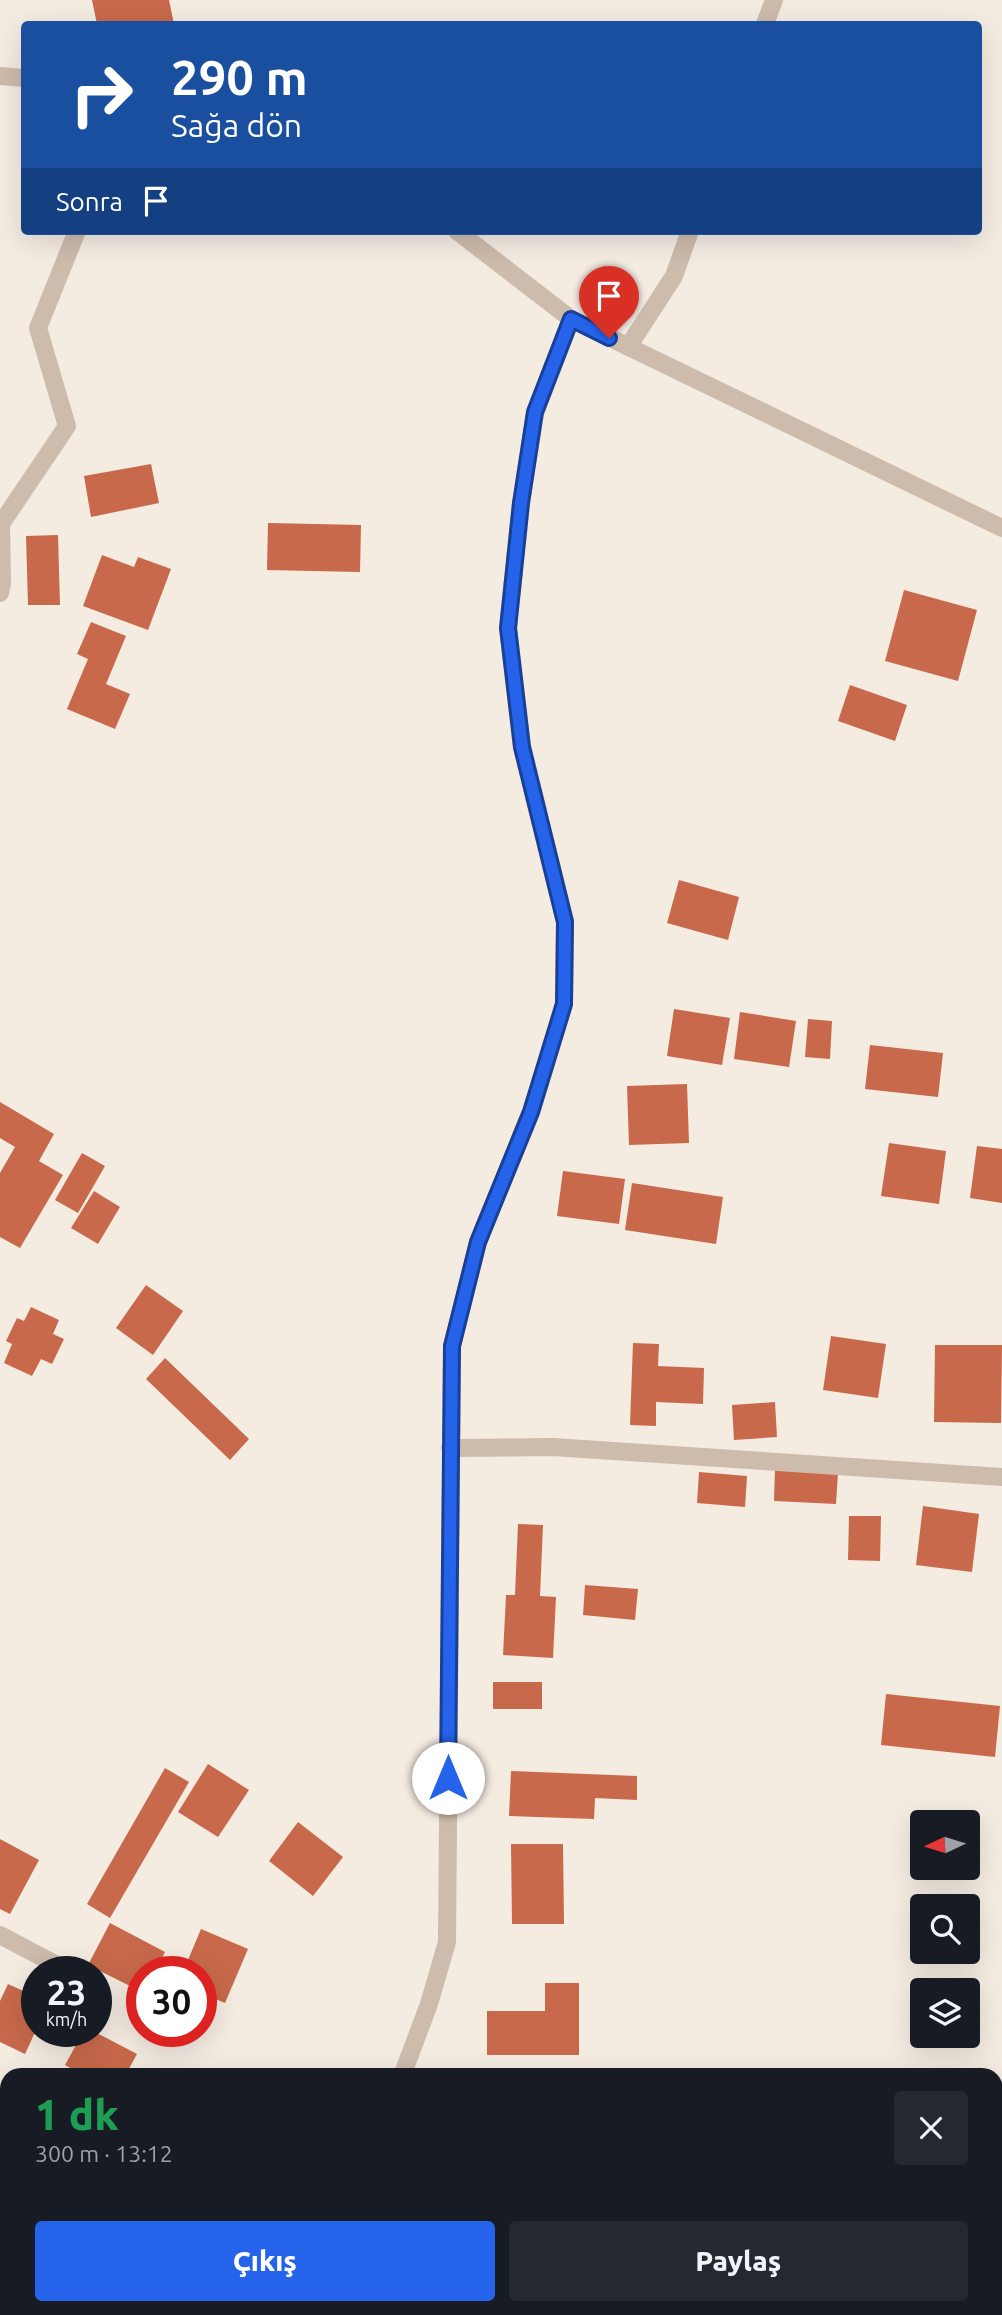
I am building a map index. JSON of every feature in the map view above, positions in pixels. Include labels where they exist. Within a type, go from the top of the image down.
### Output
[{"type":"street","points":[[766,21],[774,0]]},
{"type":"street","points":[[0,76],[21,78]]},
{"type":"street","points":[[0,593],[1,524],[67,426],[38,328],[75,235]]},
{"type":"street","points":[[462,235],[571,319],[1002,528]]},
{"type":"street","points":[[628,347],[674,276],[689,235]]},
{"type":"street","points":[[405,2068],[429,2004],[447,1942],[452,1346],[478,1242],[531,1112],[564,1004],[565,922],[522,747],[508,628],[521,503],[535,412],[571,319]]},
{"type":"street","points":[[450,1448],[567,1447],[876,1466],[1002,1477]]},
{"type":"street","points":[[0,1935],[40,1956]]},
{"type":"building","points":[[92,0],[169,0],[173,21],[96,21]]},
{"type":"building","points":[[151,464],[159,503],[91,517],[84,476]]},
{"type":"building","points":[[268,523],[361,525],[360,572],[267,570]]},
{"type":"building","points":[[58,535],[60,605],[28,605],[26,536]]},
{"type":"building","points":[[102,555],[134,567],[138,557],[171,569],[148,630],[83,606]]},
{"type":"building","points":[[904,590],[977,610],[958,681],[885,661]]},
{"type":"building","points":[[91,622],[126,636],[106,684],[130,694],[115,729],[67,709],[88,659],[77,654]]},
{"type":"building","points":[[850,685],[907,705],[895,741],[838,721]]},
{"type":"building","points":[[679,880],[739,897],[728,940],[667,923]]},
{"type":"building","points":[[674,1009],[730,1018],[722,1065],[667,1056]]},
{"type":"building","points":[[740,1012],[796,1021],[789,1067],[734,1059]]},
{"type":"building","points":[[808,1019],[832,1021],[830,1059],[805,1057]]},
{"type":"building","points":[[870,1045],[943,1053],[938,1097],[865,1089]]},
{"type":"building","points":[[687,1084],[689,1143],[629,1145],[627,1086]]},
{"type":"building","points":[[0,1102],[54,1134],[39,1161],[63,1175],[20,1248],[0,1237],[0,1173],[15,1147],[0,1138]]},
{"type":"building","points":[[889,1143],[946,1151],[939,1204],[881,1196]]},
{"type":"building","points":[[977,1146],[1002,1149],[1002,1203],[970,1198]]},
{"type":"building","points":[[82,1153],[105,1166],[78,1213],[55,1200]]},
{"type":"building","points":[[563,1171],[625,1179],[619,1224],[557,1216]]},
{"type":"building","points":[[632,1183],[723,1197],[716,1244],[625,1230]]},
{"type":"building","points":[[94,1191],[120,1207],[98,1244],[71,1228]]},
{"type":"building","points":[[146,1285],[183,1311],[153,1355],[116,1328]]},
{"type":"building","points":[[31,1307],[59,1320],[53,1334],[64,1339],[52,1364],[41,1359],[32,1376],[4,1363],[12,1344],[6,1341],[17,1318],[24,1321]]},
{"type":"building","points":[[831,1336],[886,1344],[878,1398],[823,1390]]},
{"type":"building","points":[[633,1343],[659,1344],[658,1366],[704,1368],[703,1404],[656,1402],[656,1426],[630,1425]]},
{"type":"building","points":[[935,1345],[1002,1345],[1001,1423],[934,1422]]},
{"type":"building","points":[[165,1358],[249,1439],[230,1460],[146,1379]]},
{"type":"building","points":[[775,1402],[777,1437],[734,1440],[732,1405]]},
{"type":"building","points":[[775,1469],[838,1472],[836,1504],[774,1501]]},
{"type":"building","points":[[699,1472],[747,1476],[745,1507],[697,1503]]},
{"type":"building","points":[[923,1506],[979,1514],[972,1572],[916,1565]]},
{"type":"building","points":[[849,1516],[881,1516],[880,1561],[848,1560]]},
{"type":"building","points":[[518,1524],[543,1525],[540,1596],[556,1597],[553,1658],[503,1655],[506,1595],[515,1595]]},
{"type":"building","points":[[585,1585],[638,1589],[635,1620],[583,1615]]},
{"type":"building","points":[[493,1682],[542,1682],[542,1709],[493,1709]]},
{"type":"building","points":[[886,1694],[1000,1706],[995,1757],[881,1745]]},
{"type":"building","points":[[208,1764],[249,1790],[218,1837],[178,1812]]},
{"type":"building","points":[[165,1768],[189,1782],[110,1918],[87,1904]]},
{"type":"building","points":[[511,1771],[637,1776],[637,1800],[595,1798],[594,1819],[509,1816]]},
{"type":"building","points":[[298,1822],[343,1857],[313,1896],[269,1861]]},
{"type":"building","points":[[0,1839],[39,1860],[10,1914],[0,1909]]},
{"type":"building","points":[[511,1844],[563,1844],[564,1924],[512,1924]]},
{"type":"building","points":[[110,1923],[165,1952],[163,1956],[126,1956],[126,1984],[112,1977],[112,1956],[93,1956]]},
{"type":"building","points":[[201,1929],[248,1949],[225,2003],[217,2000],[217,1956],[190,1956]]},
{"type":"building","points":[[545,1983],[579,1983],[579,2055],[487,2055],[487,2011],[545,2011]]},
{"type":"building","points":[[8,1984],[21,1990],[21,2047],[28,2047],[25,2054],[0,2042],[0,2001]]},
{"type":"building","points":[[112,2041],[137,2054],[129,2068],[70,2068],[65,2065],[75,2047],[112,2047]]},
{"type":"route","points":[[448,1778],[452,1346],[478,1242],[531,1112],[564,1004],[565,922],[522,747],[508,628],[521,503],[535,412],[571,319],[609,338]]}]
